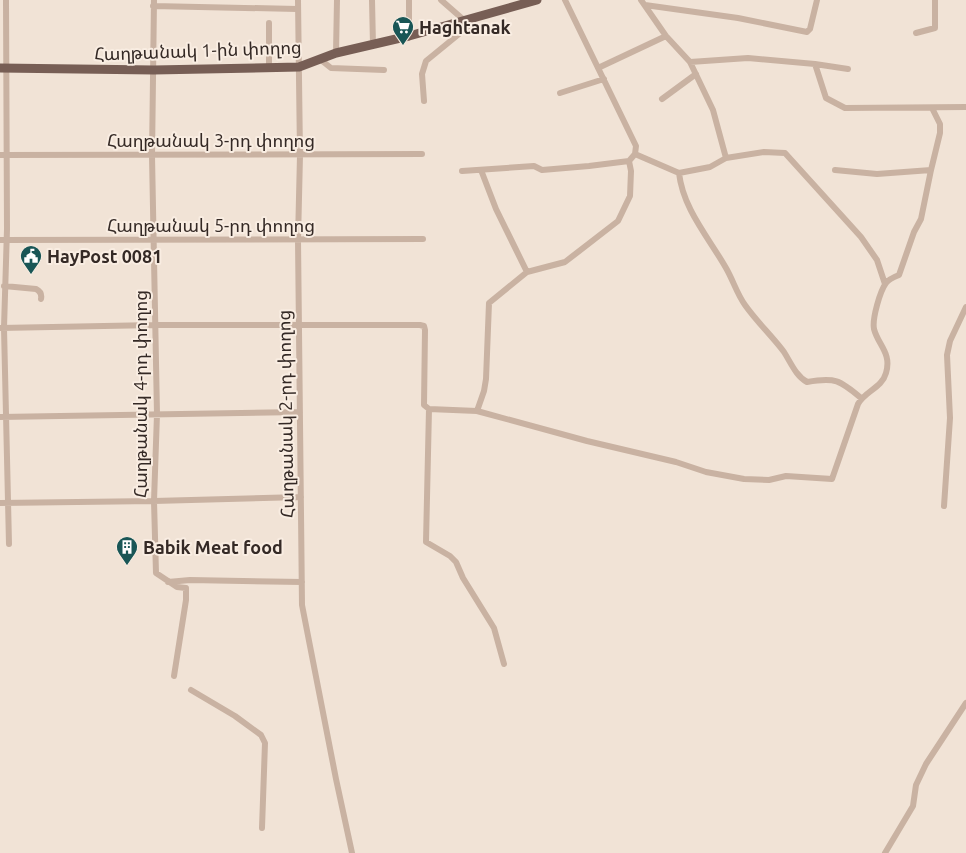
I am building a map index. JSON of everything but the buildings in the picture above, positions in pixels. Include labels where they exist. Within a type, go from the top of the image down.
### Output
[{"type":"main road","name":"Հաղթանակ 1-ին փողոց","points":[[3,68],[154,70],[299,67],[336,53],[409,36],[537,0]]},
{"type":"street","points":[[6,0],[3,68],[3,155],[7,229],[3,240],[4,286],[2,328],[3,417],[9,544]]},
{"type":"street","name":"Հաղթանակ 2-րդ փողոց","points":[[298,0],[300,155],[298,240],[302,605],[352,853]]},
{"type":"street","points":[[336,0],[336,53]]},
{"type":"street","points":[[372,0],[373,45]]},
{"type":"street","points":[[408,0],[409,36]]},
{"type":"street","points":[[441,0],[465,21]]},
{"type":"street","points":[[462,171],[534,166],[542,170],[629,161],[635,154],[636,146],[565,0]]},
{"type":"street","points":[[643,3],[738,18],[807,32],[810,30],[817,0]]},
{"type":"street","points":[[916,34],[935,28],[935,0]]},
{"type":"street","points":[[154,3],[298,9]]},
{"type":"street","name":"Հաղթանակ 4-րդ փողոց","points":[[154,3],[152,156],[157,414],[154,501],[156,573],[168,582]]},
{"type":"street","points":[[643,3],[666,36],[690,62],[718,124],[726,158]]},
{"type":"street","points":[[424,101],[422,74],[426,61],[470,26],[475,18]]},
{"type":"street","points":[[269,23],[269,67]]},
{"type":"street","points":[[598,68],[666,36]]},
{"type":"street","points":[[690,62],[748,58],[848,69]]},
{"type":"street","points":[[321,60],[331,68],[384,70]]},
{"type":"street","points":[[815,64],[826,98],[845,108],[966,107]]},
{"type":"street","points":[[662,99],[696,74]]},
{"type":"street","points":[[560,93],[604,79]]},
{"type":"street","points":[[427,407],[477,411],[587,441],[676,462],[706,472],[744,479],[769,480],[786,476],[832,479],[861,398],[879,385],[887,371],[888,361],[874,329],[875,317],[880,294],[885,284],[898,275],[914,232],[922,219],[930,170],[940,133],[940,124],[932,108]]},
{"type":"street","points":[[635,154],[680,173],[710,167],[726,158],[764,152],[785,153],[861,237],[877,260],[885,284]]},
{"type":"street","name":"Հաղթանակ 3-րդ փողոց","points":[[3,155],[422,154]]},
{"type":"street","points":[[477,411],[486,379],[489,303],[527,272],[565,262],[618,221],[630,196],[631,171],[629,161]]},
{"type":"street","points":[[481,170],[496,210],[527,272]]},
{"type":"street","points":[[835,170],[877,174],[930,170]]},
{"type":"street","points":[[680,173],[680,184],[687,201],[701,228],[728,270],[744,303],[782,350],[798,374],[807,382],[824,379],[835,380],[861,398]]},
{"type":"street","name":"Հաղթանակ 5-րդ փողոց","points":[[3,240],[423,239]]},
{"type":"street","points":[[4,286],[36,289],[42,295],[41,299]]},
{"type":"street","points":[[944,506],[950,418],[947,355],[950,341],[966,307]]},
{"type":"street","points":[[2,328],[156,325],[424,326],[427,407],[426,542],[450,556],[456,562],[463,578],[494,628],[504,664]]},
{"type":"street","points":[[3,417],[300,412]]},
{"type":"street","points":[[0,503],[301,497]]},
{"type":"street","points":[[168,582],[190,580],[302,582]]},
{"type":"street","points":[[168,582],[177,587],[186,588],[186,600],[174,676]]},
{"type":"street","points":[[191,690],[235,716],[261,735],[265,743],[262,828]]},
{"type":"street","points":[[885,853],[913,806],[916,785],[926,764],[966,703]]},
{"type":"place","name":"Haghtanak","points":[[403,46]]},
{"type":"place","name":"HayPost 0081","points":[[31,275]]},
{"type":"place","name":"Babik Meat food","points":[[127,566]]}]
